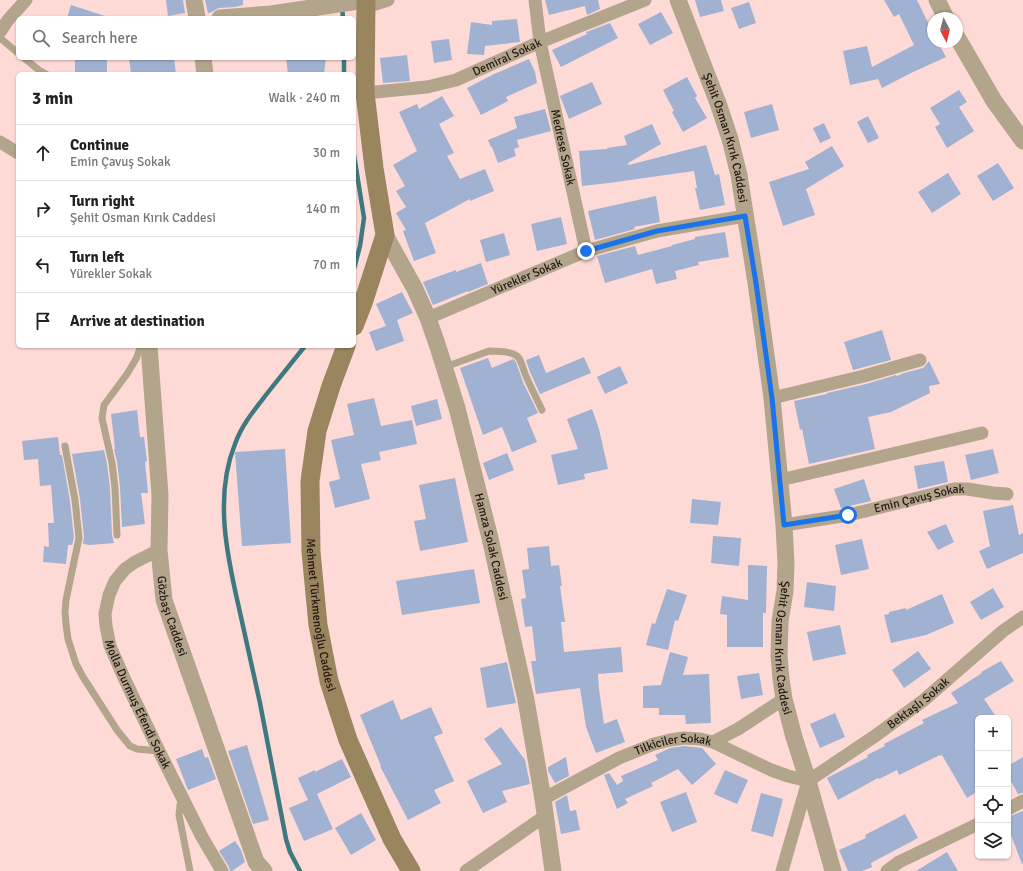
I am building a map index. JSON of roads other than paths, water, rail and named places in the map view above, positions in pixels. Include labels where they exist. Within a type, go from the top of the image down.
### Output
[{"type":"main road","points":[[356,321],[385,235],[374,168],[365,93],[362,2]]},
{"type":"main road","name":"Mehmet Türkmenoğlu Caddesi","points":[[345,348],[331,386],[317,431],[310,481],[311,552],[318,625],[329,681],[348,740],[392,839],[411,871]]},
{"type":"street","points":[[16,16],[26,0]]},
{"type":"street","points":[[194,0],[197,16]]},
{"type":"street","points":[[246,16],[271,14],[327,3],[388,0]]},
{"type":"street","name":"Medrese Sokak","points":[[535,0],[540,42],[586,251]]},
{"type":"street","name":"Demiral Sokak","points":[[365,93],[426,87],[456,80],[540,42],[645,0]]},
{"type":"street","name":"Şehit Osman Kırık Caddesi","points":[[678,0],[718,103],[730,139],[738,175],[756,283],[772,398],[784,525],[786,563],[785,592],[780,621],[779,656],[781,679],[784,699],[794,737],[808,780],[833,871]]},
{"type":"street","points":[[937,0],[943,12]]},
{"type":"street","points":[[0,32],[13,21]]},
{"type":"street","points":[[963,47],[994,101],[1023,142]]},
{"type":"street","points":[[203,60],[205,72]]},
{"type":"street","points":[[0,142],[16,152]]},
{"type":"street","name":"Yürekler Sokak","points":[[428,318],[586,251],[657,231],[745,216]]},
{"type":"street","name":"Hamza Solak Caddesi","points":[[385,235],[416,289],[438,347],[457,408],[492,546],[526,700],[543,799],[553,871]]},
{"type":"street","name":"Gözbaşı Caddesi","points":[[149,348],[160,495],[159,550],[164,600],[256,862],[264,871]]},
{"type":"street","points":[[772,398],[864,376],[920,360]]},
{"type":"street","points":[[780,480],[982,433]]},
{"type":"street","name":"Emin Çavuş Sokak","points":[[784,525],[848,515],[954,489],[967,489],[1007,494]]},
{"type":"street","name":"Molla Durmuş Efendi Sokak","points":[[159,550],[135,562],[125,569],[115,581],[109,595],[105,614],[106,626],[110,646],[125,680],[202,837],[222,871]]},
{"type":"street","name":"Bektaşlı Sokak","points":[[808,780],[875,736],[924,700],[998,634],[1023,617]]},
{"type":"street","points":[[713,742],[738,729],[784,699]]},
{"type":"street","name":"Tilkiciler Sokak","points":[[543,799],[619,758],[649,746],[684,738],[713,742],[771,770],[788,776],[808,780]]},
{"type":"street","points":[[782,871],[808,780]]},
{"type":"street","points":[[1011,807],[1023,801]]},
{"type":"street","points":[[466,871],[545,816]]},
{"type":"street","points":[[887,871],[899,862],[975,825]]},
{"type":"lane","points":[[0,38],[16,51]]},
{"type":"lane","points":[[26,60],[42,72]]},
{"type":"lane","points":[[118,535],[112,463],[102,418],[104,404],[127,374],[136,359],[140,348]]},
{"type":"lane","points":[[444,367],[489,351],[508,353],[516,356],[520,361],[526,378],[542,410]]},
{"type":"lane","points":[[65,446],[75,500],[79,538],[66,600],[65,618],[68,639],[76,664],[83,677],[130,746],[137,749],[159,751]]},
{"type":"lane","points":[[183,798],[180,805],[180,814],[190,871]]},
{"type":"waterway","points":[[342,6],[343,16]]},
{"type":"waterway","points":[[344,60],[344,72]]},
{"type":"waterway","points":[[356,168],[364,218],[356,261]]},
{"type":"waterway","points":[[300,871],[290,852],[286,839],[260,703],[230,568],[224,505],[225,484],[229,464],[241,430],[254,410],[303,348]]}]
